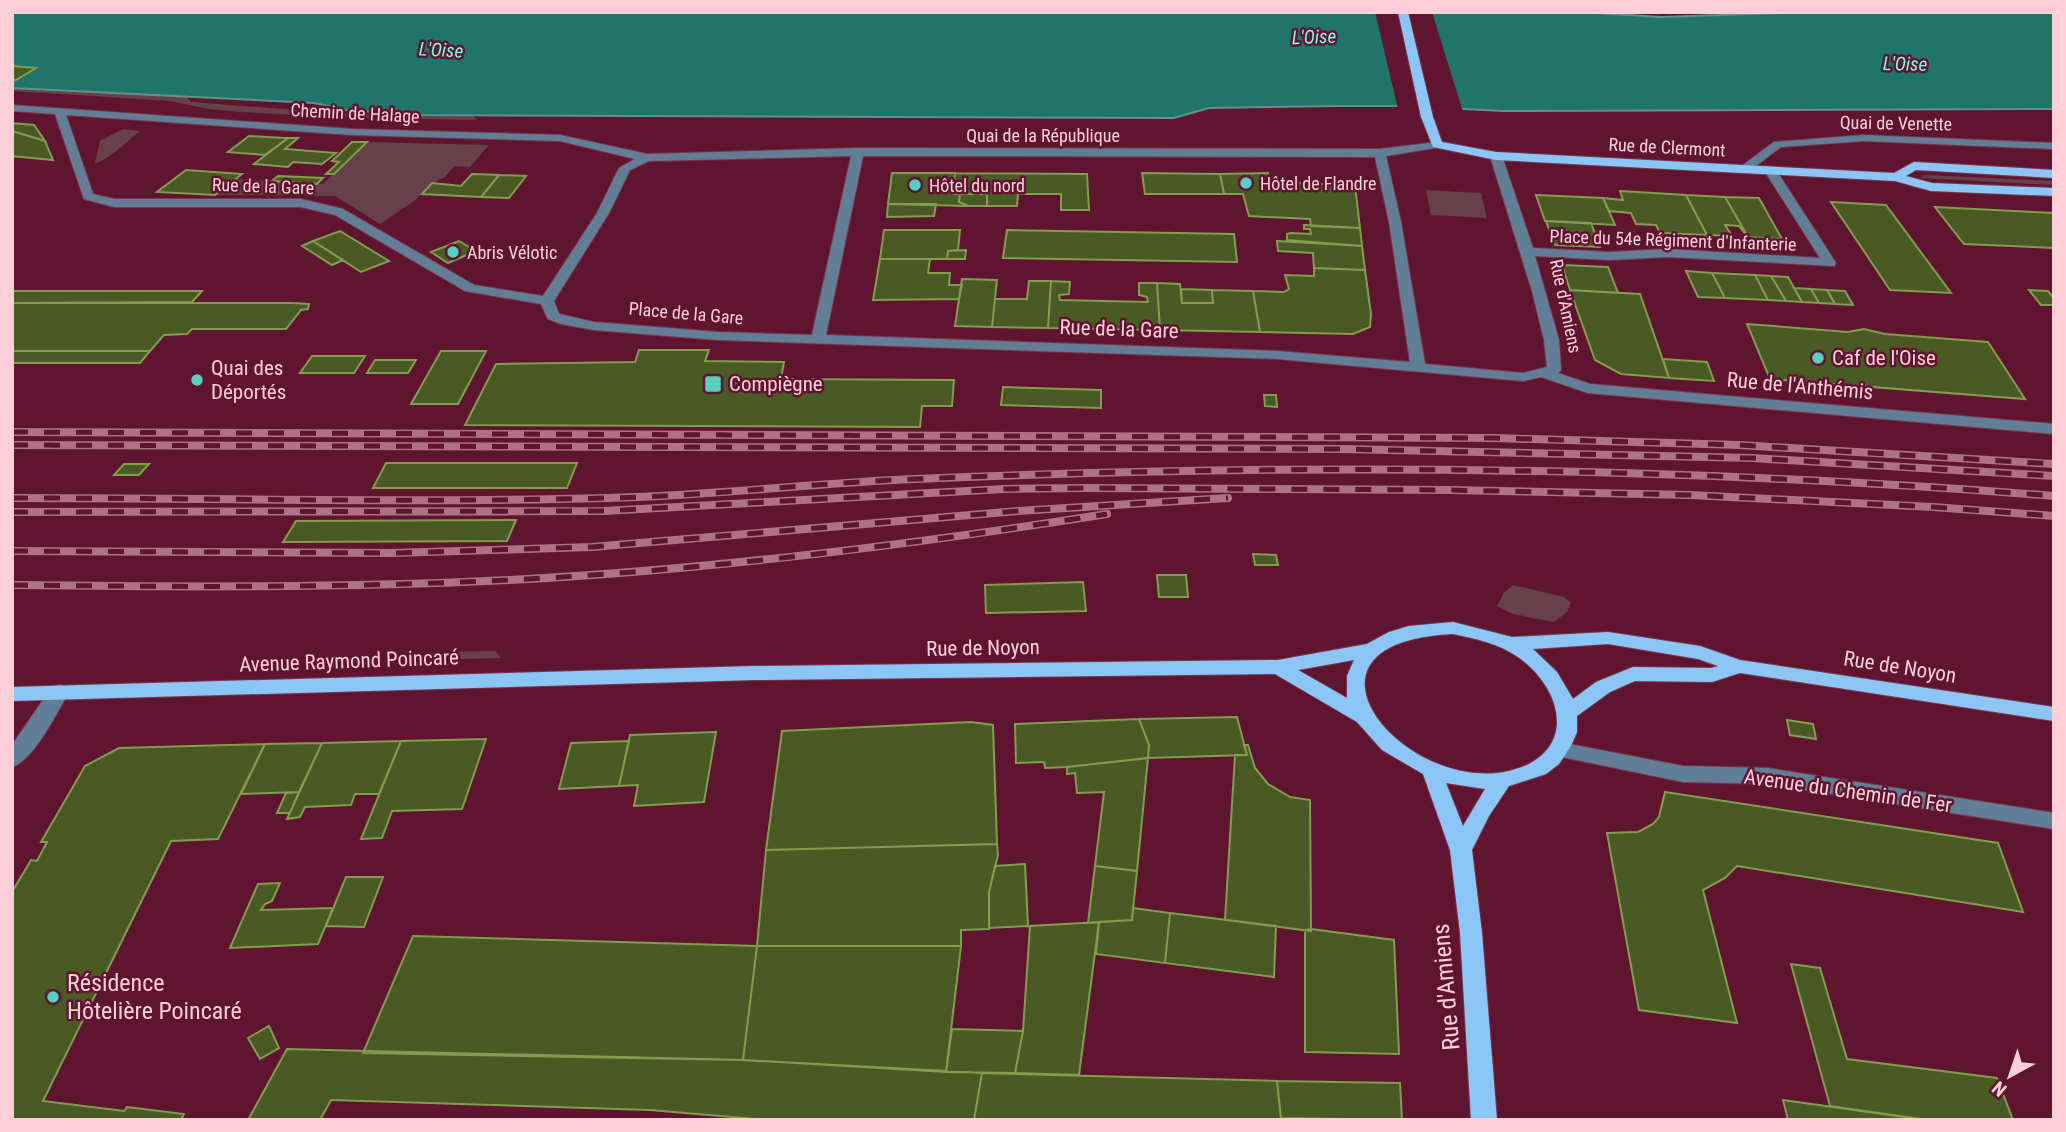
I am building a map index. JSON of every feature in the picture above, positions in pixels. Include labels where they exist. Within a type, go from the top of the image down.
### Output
[{"type":"main road","points":[[1403,12],[1427,117],[1437,145]]},
{"type":"main road","name":"Rue de Clermont","points":[[1437,145],[1496,156],[1896,177],[1931,187],[2054,192]]},
{"type":"main road","name":"Rue de Clermont","points":[[1896,177],[1914,166],[2054,174]]},
{"type":"main road","points":[[1453,628],[1489,636],[1512,645],[1547,672],[1565,699],[1567,713],[1567,733],[1559,750],[1550,760],[1530,772],[1502,781],[1468,780],[1431,769],[1390,747],[1364,717],[1356,699],[1356,681],[1361,664],[1372,650],[1394,636],[1421,629],[1453,628]]},
{"type":"main road","name":"Rue de Noyon","points":[[1512,645],[1608,638],[1700,653],[1739,666],[2054,714]]},
{"type":"main road","name":"Rue de Noyon","points":[[688,676],[1278,667],[1372,650]]},
{"type":"main road","name":"Rue de Noyon","points":[[1567,713],[1603,687],[1633,674],[1712,675],[1739,666]]},
{"type":"main road","points":[[1278,667],[1364,717]]},
{"type":"main road","name":"Avenue Raymond Poincaré","points":[[12,694],[688,676]]},
{"type":"main road","name":"Rue d'Amiens","points":[[1431,769],[1461,850],[1471,933],[1484,1120]]},
{"type":"main road","points":[[1461,850],[1481,811],[1502,781]]},
{"type":"street","name":"Chemin de Halage","points":[[12,108],[352,132],[560,138],[647,158]]},
{"type":"street","name":"Rue de la Gare","points":[[59,111],[88,196],[114,203],[301,203],[339,212],[470,288],[547,302]]},
{"type":"street","name":"Quai de Venette","points":[[1745,168],[1778,145],[1864,138],[2054,146]]},
{"type":"street","name":"Quai de la République","points":[[647,158],[858,152],[1380,153],[1437,145]]},
{"type":"street","points":[[818,341],[858,152]]},
{"type":"street","points":[[1380,153],[1395,222],[1418,367]]},
{"type":"street","name":"Rue d'Amiens","points":[[1418,367],[1523,377],[1554,370],[1555,358],[1530,252],[1496,156]]},
{"type":"street","points":[[547,302],[603,213],[625,168],[647,158]]},
{"type":"street","name":"Place du 54e Régiment d'Infanterie","points":[[1530,252],[1610,256],[1668,253],[1829,263],[1770,170]]},
{"type":"street","name":"Place de la Gare","points":[[547,302],[553,316],[594,326],[818,341]]},
{"type":"street","name":"Rue de la Gare","points":[[818,341],[1277,355],[1418,367]]},
{"type":"street","name":"Rue de l'Anthémis","points":[[1545,374],[1588,388],[2054,429]]},
{"type":"street","points":[[12,759],[29,740],[59,692]]},
{"type":"street","name":"Avenue du Chemin de Fer","points":[[1559,750],[1683,774],[1767,776],[2054,821]]},
{"type":"shaded area","points":[[12,88],[186,96],[191,102],[350,114],[473,116],[477,120],[241,112],[170,101],[12,91]]},
{"type":"shaded area","points":[[123,129],[140,131],[112,155],[95,163],[100,141]]},
{"type":"shaded area","points":[[367,142],[489,145],[470,167],[454,166],[445,177],[431,184],[414,201],[380,224],[335,196],[215,195],[235,179],[323,184]]},
{"type":"shaded area","points":[[1926,175],[2054,181],[2054,185],[1919,178]]},
{"type":"shaded area","points":[[1426,190],[1481,193],[1487,218],[1431,215]]},
{"type":"shaded area","points":[[1513,585],[1564,597],[1571,603],[1567,612],[1554,622],[1513,614],[1497,606],[1504,593]]},
{"type":"shaded area","points":[[495,651],[501,658],[421,660],[434,652]]},
{"type":"water","name":"L'Oise","points":[[12,12],[1579,12],[1661,17],[1813,12],[2054,12],[2054,109],[1504,111],[1337,106],[1209,108],[1174,118],[410,115],[346,110],[314,103],[12,88]]},
{"type":"pier","points":[[1375,12],[1432,12],[1463,112],[1398,109]]},
{"type":"building","points":[[12,66],[36,68],[14,81]]},
{"type":"building","points":[[12,123],[34,125],[45,141],[12,131]]},
{"type":"building","points":[[12,131],[45,141],[53,160],[12,156]]},
{"type":"building","points":[[249,136],[288,138],[265,155],[228,152]]},
{"type":"building","points":[[288,138],[298,138],[285,149],[336,153],[322,164],[293,162],[288,167],[254,164]]},
{"type":"building","points":[[352,142],[367,142],[334,174],[326,174],[339,162],[332,161]]},
{"type":"building","points":[[186,170],[242,174],[215,195],[157,192]]},
{"type":"building","points":[[892,173],[955,173],[953,194],[960,194],[959,202],[968,206],[888,204]]},
{"type":"building","points":[[955,173],[1087,174],[1089,210],[1061,210],[1061,194],[1018,194],[1017,206],[987,206],[987,194],[953,194]]},
{"type":"building","points":[[1142,173],[1220,174],[1224,194],[1145,194]]},
{"type":"building","points":[[1268,173],[1271,182],[1355,185],[1360,228],[1311,226],[1310,219],[1249,216],[1243,194],[1224,194],[1220,174]]},
{"type":"building","points":[[472,174],[499,175],[481,197],[422,194],[432,183],[461,186]]},
{"type":"building","points":[[499,175],[526,176],[509,198],[481,197]]},
{"type":"building","points":[[278,176],[323,178],[317,184],[272,181]]},
{"type":"building","points":[[1620,191],[1686,195],[1707,235],[1660,233],[1656,225],[1636,224],[1631,213],[1609,211],[1603,198],[1623,200]]},
{"type":"building","points":[[960,194],[987,194],[987,206],[968,206],[959,202]]},
{"type":"building","points":[[1536,195],[1603,198],[1615,225],[1545,221]]},
{"type":"building","points":[[1686,195],[1725,197],[1748,237],[1739,226],[1725,225],[1732,236],[1707,235]]},
{"type":"building","points":[[1725,197],[1759,198],[1782,239],[1748,237]]},
{"type":"building","points":[[1831,202],[1886,205],[1951,293],[1890,290]]},
{"type":"building","points":[[888,204],[936,204],[934,216],[887,217]]},
{"type":"building","points":[[1935,207],[2054,213],[2054,248],[1964,244]]},
{"type":"building","points":[[1546,221],[1591,223],[1600,247],[1555,245]]},
{"type":"building","points":[[1304,225],[1360,228],[1362,246],[1287,240],[1287,234],[1291,233],[1311,234],[1310,229],[1304,229]]},
{"type":"building","points":[[884,230],[960,230],[958,250],[948,251],[947,259],[880,259]]},
{"type":"building","points":[[1007,230],[1234,234],[1237,262],[1003,258]]},
{"type":"building","points":[[340,231],[389,261],[361,272],[313,241]]},
{"type":"building","points":[[313,241],[343,260],[332,265],[302,246]]},
{"type":"building","name":"Abris Vélotic","points":[[459,241],[476,251],[448,263],[431,252]]},
{"type":"building","points":[[1277,241],[1362,246],[1365,270],[1314,268],[1313,253],[1278,251]]},
{"type":"building","points":[[966,250],[965,259],[947,259],[948,251]]},
{"type":"building","points":[[880,259],[930,259],[928,273],[950,273],[949,285],[962,285],[959,299],[873,300]]},
{"type":"building","points":[[1562,265],[1608,267],[1618,293],[1570,290]]},
{"type":"building","points":[[1314,268],[1365,270],[1371,314],[1370,327],[1353,334],[1260,332],[1253,291],[1284,292],[1289,289],[1285,275],[1314,276]]},
{"type":"building","points":[[1686,271],[1712,273],[1725,298],[1698,297]]},
{"type":"building","points":[[1712,273],[1755,275],[1768,300],[1725,298]]},
{"type":"building","points":[[1755,275],[1771,276],[1786,301],[1768,300]]},
{"type":"building","points":[[1771,276],[1788,277],[1802,302],[1786,301]]},
{"type":"building","points":[[962,279],[997,280],[992,327],[955,326]]},
{"type":"building","points":[[1029,281],[1051,281],[1048,328],[992,327],[995,299],[1027,299]]},
{"type":"building","points":[[1051,281],[1070,282],[1069,294],[1059,295],[1060,300],[1148,302],[1147,297],[1139,295],[1139,283],[1157,283],[1160,330],[1048,328]]},
{"type":"building","points":[[1157,283],[1180,284],[1182,303],[1213,303],[1212,290],[1253,291],[1260,332],[1160,330]]},
{"type":"building","points":[[1794,288],[1811,289],[1819,303],[1802,302]]},
{"type":"building","points":[[1181,289],[1212,290],[1213,303],[1182,303]]},
{"type":"building","points":[[1811,289],[1827,290],[1835,304],[1819,303]]},
{"type":"building","points":[[1570,290],[1640,294],[1669,378],[1621,374],[1595,360]]},
{"type":"building","points":[[1827,290],[1845,291],[1853,305],[1835,304]]},
{"type":"building","points":[[2029,290],[2048,291],[2054,298],[2054,305],[2041,305]]},
{"type":"building","points":[[12,291],[202,291],[192,302],[12,303]]},
{"type":"building","points":[[12,303],[309,304],[308,309],[301,310],[286,329],[192,329],[187,334],[164,335],[150,351],[12,351]]},
{"type":"building","points":[[1747,324],[1848,332],[1864,329],[1885,334],[1988,342],[2025,399],[1770,379]]},
{"type":"building","points":[[639,350],[709,350],[705,361],[784,362],[781,379],[954,380],[952,406],[922,406],[920,427],[465,425],[496,364],[635,362]]},
{"type":"building","points":[[12,351],[150,351],[140,363],[12,363]]},
{"type":"building","points":[[441,351],[486,351],[458,404],[411,404]]},
{"type":"building","points":[[312,356],[365,356],[354,373],[300,373]]},
{"type":"building","points":[[1663,359],[1707,362],[1714,381],[1669,378]]},
{"type":"building","points":[[375,360],[416,360],[408,373],[367,373]]},
{"type":"building","points":[[1003,387],[1101,390],[1101,408],[1001,405]]},
{"type":"building","points":[[1264,395],[1276,395],[1277,407],[1265,406]]},
{"type":"building","points":[[386,463],[577,463],[567,488],[373,488]]},
{"type":"building","points":[[124,464],[149,464],[139,475],[114,475]]},
{"type":"building","points":[[516,520],[507,541],[283,542],[296,521]]},
{"type":"building","points":[[1253,554],[1276,555],[1278,565],[1255,565]]},
{"type":"building","points":[[1157,575],[1186,575],[1188,597],[1159,597]]},
{"type":"building","points":[[1083,582],[1086,611],[986,613],[985,585]]},
{"type":"building","points":[[1237,717],[1247,755],[1148,758],[1149,745],[1139,719]]},
{"type":"building","points":[[1139,719],[1149,745],[1148,758],[1045,768],[1044,762],[1016,763],[1015,724]]},
{"type":"building","points":[[1787,720],[1813,724],[1816,739],[1790,735]]},
{"type":"building","points":[[971,722],[993,725],[997,844],[766,850],[782,731]]},
{"type":"building","points":[[716,732],[704,802],[634,806],[638,785],[619,786],[630,735]]},
{"type":"building","points":[[486,739],[462,809],[392,811],[382,838],[361,839],[401,741]]},
{"type":"building","points":[[401,741],[379,794],[355,794],[351,805],[305,807],[300,817],[287,819],[322,743]]},
{"type":"building","points":[[629,741],[619,786],[559,789],[571,743]]},
{"type":"building","points":[[322,743],[299,792],[241,794],[265,744]]},
{"type":"building","name":"Résidence Hôtelière Poincaré","points":[[265,744],[218,839],[171,841],[43,1101],[124,1111],[127,1107],[184,1114],[181,1120],[12,1120],[12,892],[31,860],[37,861],[47,842],[41,842],[85,766],[119,748]]},
{"type":"building","points":[[1244,745],[1248,745],[1255,768],[1268,784],[1290,797],[1310,800],[1311,931],[1225,920],[1235,755],[1247,755]]},
{"type":"building","points":[[1148,758],[1137,871],[1095,866],[1104,792],[1077,793],[1075,773],[1067,774],[1067,767]]},
{"type":"building","points":[[299,792],[290,813],[277,813],[286,793]]},
{"type":"building","points":[[1665,792],[1998,843],[2023,912],[1737,866],[1725,878],[1703,890],[1737,1023],[1639,1010],[1607,833],[1638,832],[1653,824],[1659,817]]},
{"type":"building","points":[[997,844],[998,855],[989,892],[989,929],[961,930],[961,946],[757,946],[766,850]]},
{"type":"building","points":[[1025,864],[1028,926],[989,928],[989,892],[995,866]]},
{"type":"building","points":[[1095,866],[1137,871],[1132,920],[1088,923]]},
{"type":"building","points":[[346,877],[383,877],[364,927],[326,926]]},
{"type":"building","points":[[280,883],[272,901],[265,904],[261,910],[333,908],[318,944],[230,948],[258,884]]},
{"type":"building","points":[[1133,908],[1170,913],[1165,963],[1096,954],[1099,922],[1132,920]]},
{"type":"building","points":[[1170,913],[1276,926],[1274,977],[1165,963]]},
{"type":"building","points":[[1099,922],[1079,1075],[1015,1073],[1023,1031],[1030,926]]},
{"type":"building","points":[[1305,930],[1394,940],[1399,1054],[1305,1052]]},
{"type":"building","points":[[413,936],[757,946],[743,1060],[363,1053]]},
{"type":"building","points":[[757,946],[961,946],[946,1072],[743,1060]]},
{"type":"building","points":[[1791,964],[1820,968],[1847,1059],[1997,1078],[2013,1120],[1928,1120],[1830,1106]]},
{"type":"building","points":[[269,1026],[279,1048],[260,1059],[248,1038]]},
{"type":"building","points":[[952,1029],[1023,1031],[1015,1073],[946,1072]]},
{"type":"building","points":[[287,1049],[743,1060],[982,1073],[974,1120],[767,1120],[650,1110],[331,1100],[320,1120],[248,1120]]},
{"type":"building","points":[[982,1073],[1277,1081],[1281,1120],[974,1120]]},
{"type":"building","points":[[1277,1081],[1400,1083],[1402,1120],[1281,1118]]},
{"type":"building","points":[[1783,1100],[1925,1120],[1788,1120]]},
{"type":"railway","points":[[12,432],[1495,438],[1739,445],[2054,464]]},
{"type":"railway","points":[[12,445],[1342,449],[1752,458],[2054,476]]},
{"type":"railway","points":[[12,498],[608,498],[915,479],[1342,469],[1770,478],[2054,496]]},
{"type":"railway","points":[[12,512],[604,511],[1004,489],[1084,488],[1448,490],[1690,495],[2054,516]]},
{"type":"railway","points":[[12,551],[392,553],[592,547],[1018,511],[1228,498]]},
{"type":"railway","points":[[12,585],[323,586],[584,576],[809,555],[1107,514]]},
{"type":"place","name":"Hôtel de Flandre","points":[[1246,183]]},
{"type":"place","name":"Hôtel du nord","points":[[915,185]]},
{"type":"place","name":"Abris Vélotic","points":[[453,252]]},
{"type":"place","name":"Caf de l'Oise","points":[[1818,358]]},
{"type":"place","name":"Quai des Déportés","points":[[197,380]]},
{"type":"place","name":"Compiègne","points":[[713,384]]},
{"type":"place","name":"Résidence Hôtelière Poincaré","points":[[53,997]]}]
